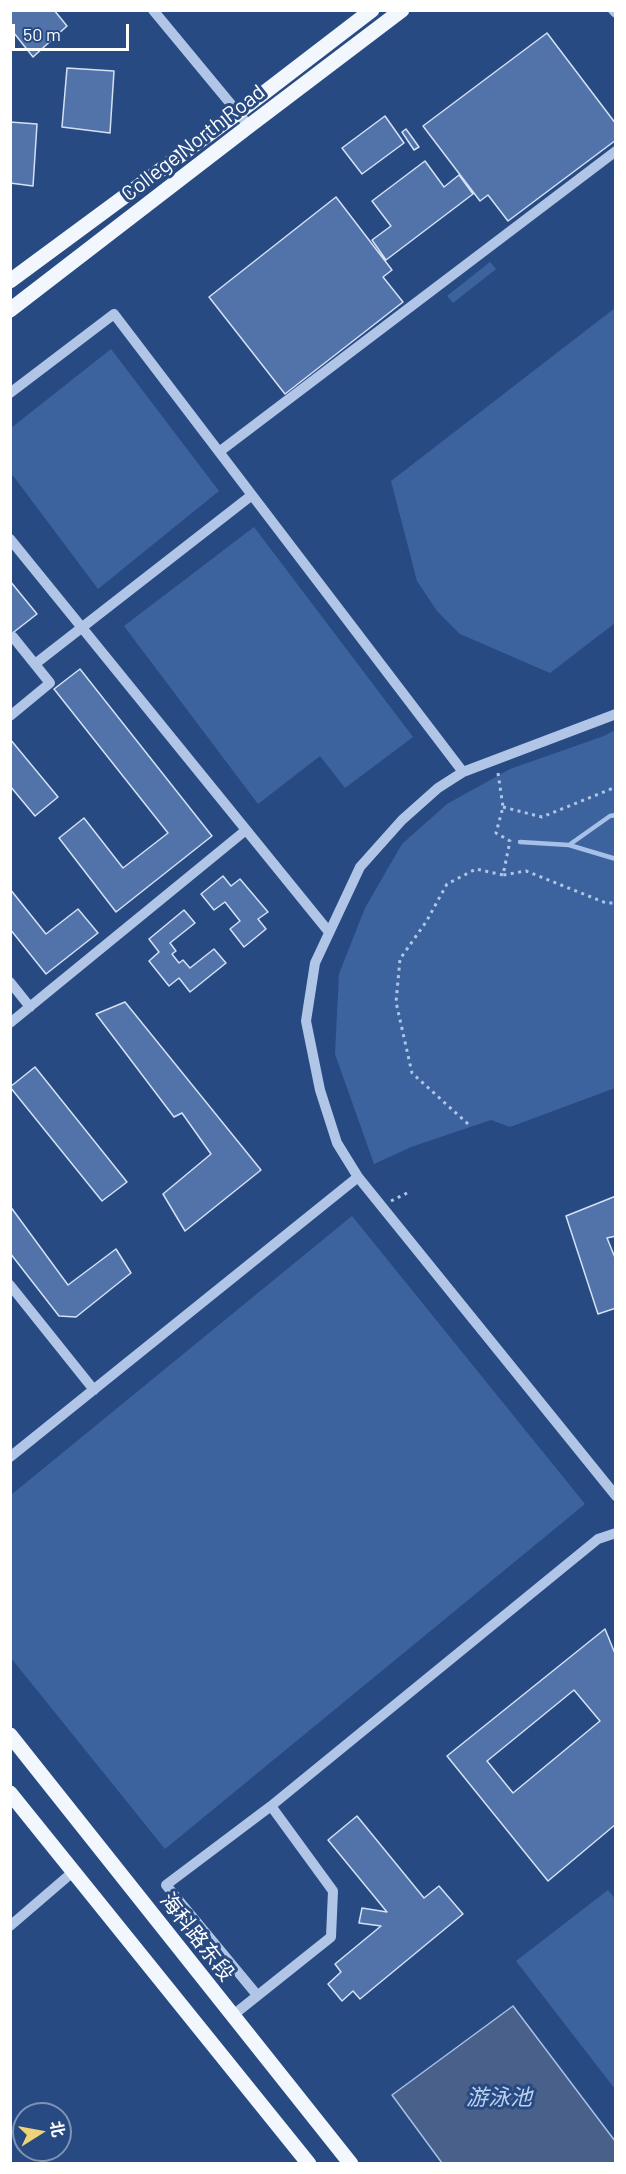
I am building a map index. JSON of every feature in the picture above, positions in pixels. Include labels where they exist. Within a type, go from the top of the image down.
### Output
[{"type":"main road","name":"College North Road","points":[[10,281],[239,112],[372,10]]},
{"type":"main road","name":"College North Road","points":[[10,310],[402,10]]},
{"type":"main road","name":"海科路东段","points":[[10,1736],[351,2163]]},
{"type":"main road","points":[[10,1793],[309,2163]]},
{"type":"street","points":[[153,10],[249,126]]},
{"type":"street","points":[[219,452],[615,151]]},
{"type":"street","points":[[10,393],[114,314],[463,772]]},
{"type":"street","points":[[35,664],[252,495]]},
{"type":"street","points":[[10,539],[329,932]]},
{"type":"street","points":[[10,639],[13,637],[50,683],[10,716]]},
{"type":"street","points":[[615,714],[463,772],[438,788],[402,820],[360,867],[315,963],[306,1021],[320,1090],[337,1143],[358,1177],[615,1496]]},
{"type":"street","points":[[10,1023],[246,830]]},
{"type":"street","points":[[10,982],[30,1007]]},
{"type":"street","points":[[10,1457],[358,1177]]},
{"type":"street","points":[[10,1286],[94,1390]]},
{"type":"street","points":[[257,1995],[166,1885],[271,1806],[598,1539],[615,1533]]},
{"type":"street","points":[[232,2016],[331,1937],[333,1891],[271,1806]]},
{"type":"street","points":[[10,1926],[74,1871]]},
{"type":"path","points":[[496,759],[502,807],[496,833],[510,841],[503,875]]},
{"type":"path","points":[[502,807],[542,817],[615,787]]},
{"type":"path","points":[[468,1124],[412,1073],[396,1002],[400,959],[426,922],[447,884],[476,869],[503,875],[526,871],[606,903],[615,903]]},
{"type":"shaded area","points":[[490,262],[496,269],[453,303],[447,296]]},
{"type":"shaded area","points":[[615,308],[615,623],[550,673],[460,634],[437,611],[417,581],[391,481]]},
{"type":"shaded area","points":[[111,349],[219,491],[98,589],[11,473],[11,428]]},
{"type":"shaded area","points":[[254,527],[413,737],[345,788],[320,756],[258,804],[124,626]]},
{"type":"shaded area","points":[[615,730],[615,1088],[510,1127],[491,1120],[411,1147],[374,1164],[335,1054],[339,974],[365,908],[402,844],[447,804],[510,769]]},
{"type":"shaded area","points":[[352,1216],[585,1504],[165,1849],[11,1658],[11,1495]]},
{"type":"shaded area","points":[[608,1890],[616,1900],[615,2089],[516,1961]]},
{"type":"water","name":"游泳池","points":[[513,2006],[615,2141],[615,2163],[442,2163],[392,2095]]},
{"type":"building","points":[[10,10],[54,10],[67,26],[33,57],[10,28]]},
{"type":"building","points":[[547,33],[616,124],[616,140],[508,221],[488,195],[480,201],[423,126]]},
{"type":"building","points":[[67,68],[114,71],[110,133],[62,127]]},
{"type":"building","points":[[385,116],[404,143],[362,174],[342,148]]},
{"type":"building","points":[[10,122],[37,124],[33,186],[10,183]]},
{"type":"building","points":[[406,129],[419,147],[414,150],[402,132]]},
{"type":"building","points":[[425,161],[444,187],[459,175],[473,194],[386,260],[372,240],[391,226],[372,201]]},
{"type":"building","points":[[336,197],[392,270],[383,277],[403,302],[285,394],[209,297]]},
{"type":"building","points":[[10,581],[37,614],[10,635]]},
{"type":"building","points":[[80,669],[212,836],[116,912],[59,838],[84,818],[123,868],[168,833],[54,689]]},
{"type":"building","points":[[10,739],[58,797],[35,816],[10,786]]},
{"type":"building","points":[[223,876],[231,886],[240,879],[268,912],[258,919],[266,929],[244,947],[230,929],[240,921],[225,902],[214,910],[201,894]]},
{"type":"building","points":[[10,889],[46,934],[78,909],[98,933],[46,974],[10,929]]},
{"type":"building","points":[[184,910],[195,923],[170,943],[176,951],[172,954],[179,963],[183,960],[190,968],[214,949],[226,963],[190,992],[179,978],[169,986],[149,961],[159,952],[149,939]]},
{"type":"building","points":[[125,1002],[261,1170],[185,1231],[163,1194],[211,1154],[182,1113],[174,1117],[96,1014]]},
{"type":"building","points":[[35,1067],[127,1182],[102,1201],[10,1087]]},
{"type":"building","points":[[616,1196],[616,1236],[607,1238],[616,1260],[616,1308],[598,1314],[566,1216]]},
{"type":"building","points":[[10,1206],[68,1285],[116,1249],[131,1273],[76,1317],[59,1316],[10,1253]]},
{"type":"building","points":[[605,1629],[616,1656],[616,1824],[548,1881],[447,1756]],"holes":[[[574,1690],[600,1721],[513,1793],[487,1761]]]},
{"type":"building","points":[[357,1816],[424,1898],[439,1886],[463,1914],[360,1999],[353,1991],[342,2001],[328,1984],[341,1972],[335,1964],[381,1926],[359,1923],[362,1908],[387,1912],[328,1840]]},
{"type":"waterway","points":[[569,845],[610,816],[616,815]]},
{"type":"waterway","points":[[520,842],[569,845],[616,859]]}]
